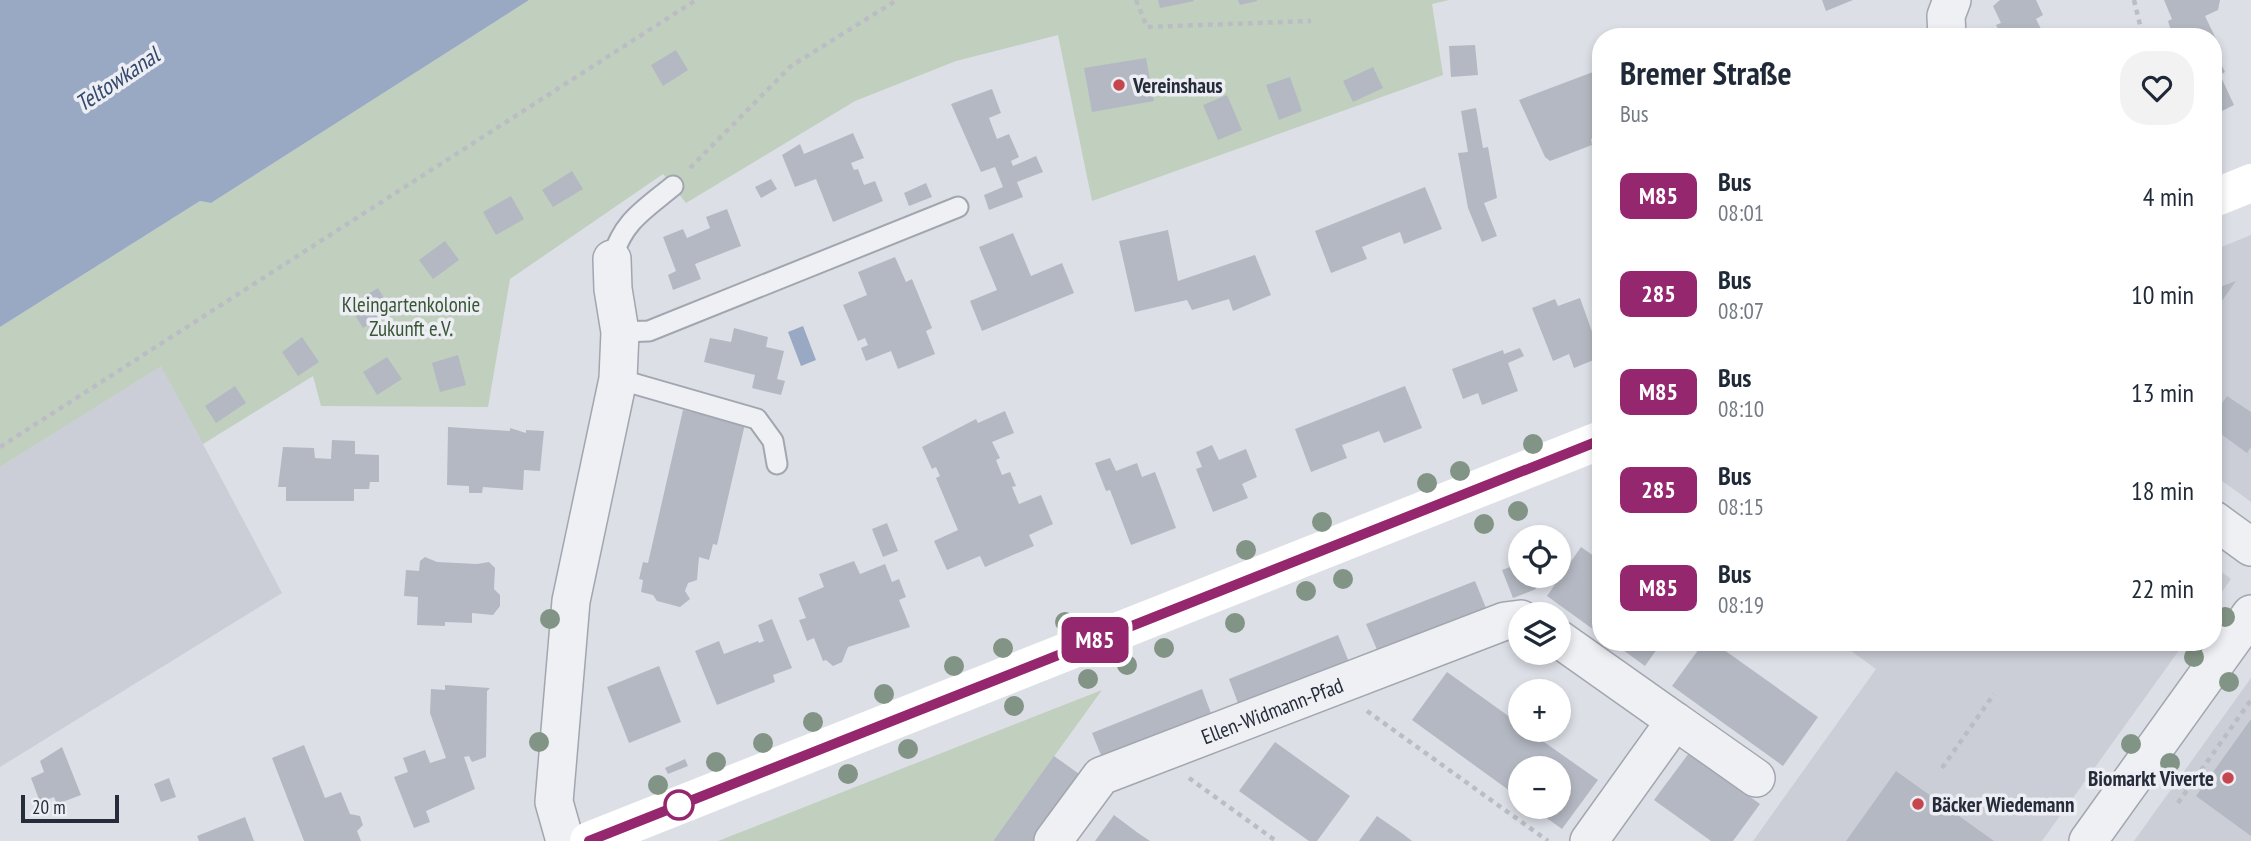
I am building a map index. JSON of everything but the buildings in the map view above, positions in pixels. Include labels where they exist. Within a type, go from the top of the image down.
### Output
[{"type":"main road","points":[[2222,195],[2251,183]]},
{"type":"main road","points":[[589,841],[1592,444]]},
{"type":"street","points":[[1947,28],[1946,16],[1952,0]]},
{"type":"street","points":[[565,841],[554,802],[571,601],[618,379],[620,332],[612,289],[612,259]]},
{"type":"street","points":[[2222,526],[2251,547]]},
{"type":"street","points":[[2088,841],[2251,614]]},
{"type":"street","name":"Ellen-Widmann-Pfad","points":[[1053,841],[1101,776],[1331,685],[1508,621]]},
{"type":"street","points":[[1571,647],[1756,778]]},
{"type":"street","points":[[1589,841],[1675,721]]},
{"type":"lane","points":[[612,259],[618,238],[634,216],[673,186]]},
{"type":"lane","points":[[620,332],[649,331],[958,207]]},
{"type":"lane","points":[[618,379],[757,419],[773,441],[777,464]]},
{"type":"path","points":[[0,447],[696,0]]},
{"type":"path","points":[[673,186],[727,128],[791,66],[897,0]]},
{"type":"path","points":[[1136,0],[1147,27],[1311,22]]},
{"type":"path","points":[[2134,0],[2141,28]]},
{"type":"path","points":[[1331,685],[1548,841]]},
{"type":"path","points":[[1942,768],[1994,694]]},
{"type":"path","points":[[2178,803],[2251,700]]},
{"type":"path","points":[[1157,754],[1276,841]]},
{"type":"shaded area","points":[[2251,235],[2251,502],[2222,481],[2222,247]]},
{"type":"shaded area","points":[[161,365],[282,593],[0,767],[0,467]]},
{"type":"shaded area","points":[[2222,572],[2231,579],[2222,592]]},
{"type":"shaded area","points":[[1851,651],[2179,651],[2042,841],[1753,841],[1876,669]]},
{"type":"shaded area","points":[[2251,678],[2251,841],[2134,841]]},
{"type":"green space","name":"Kleingartenkolonie Zukunft e.V.","points":[[529,0],[1449,0],[1432,4],[1443,75],[1092,201],[1058,35],[956,61],[855,101],[686,203],[663,174],[510,279],[488,407],[321,406],[313,376],[203,444],[161,366],[0,467],[0,327],[200,201],[211,203]]},
{"type":"green space","points":[[1102,690],[993,841],[718,841]]},
{"type":"water","name":"Teltowkanal","points":[[0,0],[529,0],[211,203],[200,201],[0,327]]},
{"type":"water","points":[[803,326],[816,360],[801,366],[788,332]]},
{"type":"bus line","name":"M85","points":[[589,841],[1592,444]]},
{"type":"place","name":"Vereinshaus","points":[[1119,85]]},
{"type":"place","name":"Biomarkt Viverte","points":[[2228,778]]},
{"type":"place","name":"Bäcker Wiedemann","points":[[1918,804]]}]
